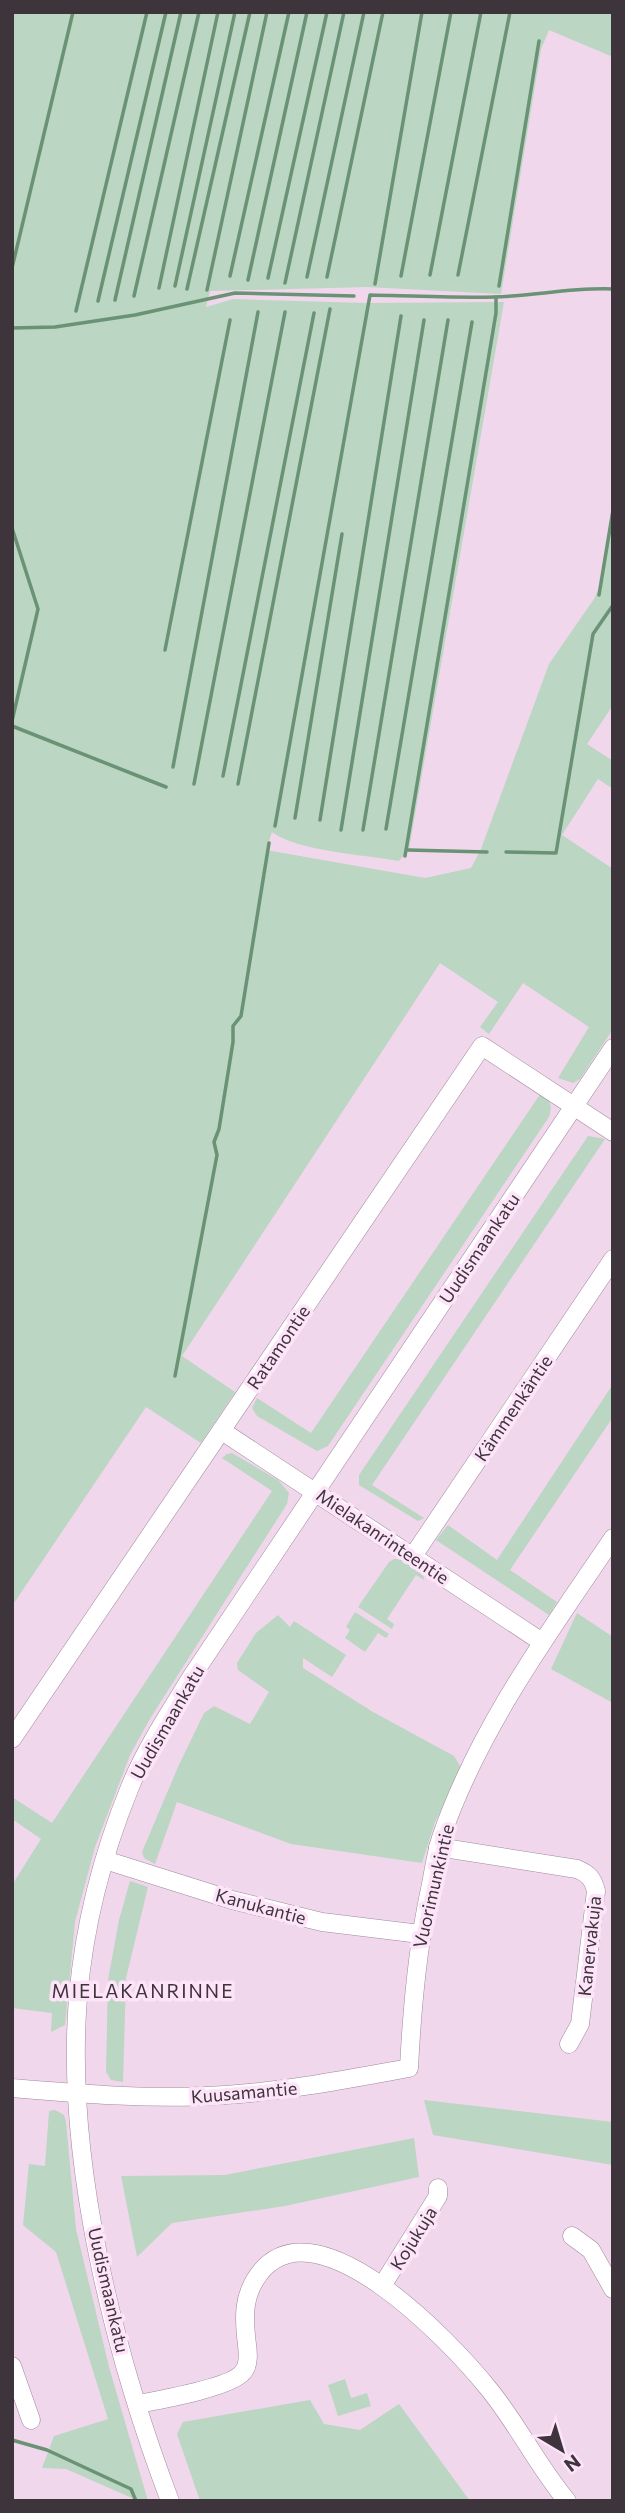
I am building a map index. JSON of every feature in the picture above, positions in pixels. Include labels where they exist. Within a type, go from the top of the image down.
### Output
[{"type":"street","name":"Ratamontie","points":[[12,1739],[482,1046],[574,1107]]},
{"type":"street","name":"Uudismaankatu","points":[[170,2501],[138,2404],[109,2302],[82,2153],[77,2093],[78,1997],[89,1926],[105,1860],[131,1784],[156,1735],[192,1676],[613,1048]]},
{"type":"street","points":[[574,1107],[613,1132]]},
{"type":"street","name":"Kämmenkäntie","points":[[413,1556],[613,1259]]},
{"type":"street","name":"Mielakanrinteentie","points":[[222,1431],[542,1642]]},
{"type":"street","name":"Vuorimunkintie","points":[[409,2068],[411,2003],[420,1934],[438,1847],[471,1762],[542,1642],[613,1538]]},
{"type":"street","name":"Kanervakuja","points":[[438,1847],[577,1869],[587,1873],[593,1881],[596,1892],[580,2024],[569,2044]]},
{"type":"street","name":"Kanukantie","points":[[105,1860],[232,1900],[322,1922],[420,1934]]},
{"type":"street","name":"Kuusamantie","points":[[12,2088],[155,2097],[225,2095],[303,2087],[409,2068]]},
{"type":"street","name":"Kojukuja","points":[[382,2286],[439,2196],[438,2188]]},
{"type":"street","points":[[572,2236],[591,2250],[613,2289]]},
{"type":"street","points":[[138,2404],[225,2384],[243,2373],[248,2354],[244,2316],[250,2289],[258,2276],[276,2260],[302,2252],[317,2253],[350,2267],[382,2286],[437,2331],[491,2391],[567,2501]]},
{"type":"street","points":[[12,2366],[31,2420]]},
{"type":"green space","points":[[12,12],[613,12],[613,57],[549,30],[541,49],[501,294],[367,287],[210,291],[206,307],[233,299],[366,303],[504,302],[409,849],[399,861],[314,848],[272,832],[266,850],[425,878],[471,868],[481,849],[549,664],[600,586],[613,517],[613,705],[587,744],[613,761],[613,789],[598,779],[562,835],[613,869],[613,1029],[580,1079],[573,1083],[558,1078],[589,1027],[523,983],[489,1034],[480,1027],[498,1002],[440,963],[182,1356],[235,1392],[201,1443],[146,1407],[12,1606]]},
{"type":"green space","points":[[541,1093],[550,1104],[549,1117],[328,1446],[317,1451],[257,1416],[252,1408],[257,1398],[311,1433]]},
{"type":"green space","points":[[588,1136],[605,1139],[372,1485],[424,1518],[418,1521],[359,1485],[359,1475]]},
{"type":"green space","points":[[613,1384],[613,1417],[510,1570],[557,1602],[549,1615],[436,1540],[448,1525],[497,1560]]},
{"type":"green space","points":[[232,1453],[278,1480],[289,1493],[287,1504],[151,1717],[130,1755],[95,1847],[75,1922],[65,2025],[51,2032],[52,2013],[12,2008],[12,1885],[41,1839],[12,1819],[12,1797],[52,1823],[272,1491],[222,1458]]},
{"type":"green space","points":[[401,1559],[423,1573],[424,1580],[416,1575],[387,1619],[394,1624],[392,1629],[358,1607],[389,1562]]},
{"type":"green space","points":[[355,1612],[389,1634],[386,1638],[378,1633],[365,1652],[345,1638],[350,1630],[346,1627]]},
{"type":"green space","points":[[577,1613],[613,1637],[613,1703],[551,1669]]},
{"type":"green space","points":[[278,1615],[290,1627],[294,1621],[346,1655],[332,1677],[303,1658],[303,1668],[373,1712],[454,1756],[460,1766],[460,1774],[435,1822],[422,1863],[291,1844],[177,1802],[155,1864],[144,1858],[142,1852],[204,1713],[214,1706],[250,1724],[269,1692],[238,1670],[237,1663],[256,1633]]},
{"type":"green space","points":[[130,1881],[148,1887],[126,1978],[123,2082],[111,2080],[106,2072],[108,1980],[119,1920]]},
{"type":"green space","points":[[424,2100],[613,2122],[613,2165],[433,2135]]},
{"type":"green space","points":[[55,2110],[64,2115],[66,2122],[76,2229],[109,2367],[148,2501],[133,2501],[132,2498],[66,2469],[42,2468],[54,2436],[108,2419],[56,2252],[23,2225],[29,2164],[45,2166],[49,2111]]},
{"type":"green space","points":[[414,2138],[419,2177],[285,2206],[172,2223],[137,2257],[121,2176],[225,2175]]},
{"type":"green space","points":[[345,2379],[351,2398],[367,2393],[371,2406],[338,2416],[328,2385]]},
{"type":"green space","points":[[310,2400],[324,2424],[360,2430],[399,2404],[470,2501],[200,2501],[177,2434],[183,2422]]},
{"type":"waterway","points":[[12,268],[73,12]]},
{"type":"waterway","points":[[76,311],[147,12]]},
{"type":"waterway","points":[[98,301],[166,12]]},
{"type":"waterway","points":[[115,300],[181,12]]},
{"type":"waterway","points":[[134,296],[199,12]]},
{"type":"waterway","points":[[159,288],[218,12]]},
{"type":"waterway","points":[[175,286],[235,12]]},
{"type":"waterway","points":[[187,289],[250,12]]},
{"type":"waterway","points":[[207,290],[267,12]]},
{"type":"waterway","points":[[230,276],[289,12]]},
{"type":"waterway","points":[[248,280],[307,12]]},
{"type":"waterway","points":[[268,278],[327,12]]},
{"type":"waterway","points":[[285,283],[344,12]]},
{"type":"waterway","points":[[307,277],[364,12]]},
{"type":"waterway","points":[[327,277],[383,12]]},
{"type":"waterway","points":[[375,284],[422,12]]},
{"type":"waterway","points":[[401,276],[451,12]]},
{"type":"waterway","points":[[430,275],[481,12]]},
{"type":"waterway","points":[[458,275],[510,12]]},
{"type":"waterway","points":[[499,286],[539,41]]},
{"type":"waterway","points":[[275,826],[370,295],[494,297],[613,289]]},
{"type":"waterway","points":[[12,328],[55,327],[135,315],[235,293],[354,296]]},
{"type":"waterway","points":[[405,856],[496,313],[496,297]]},
{"type":"waterway","points":[[238,784],[330,309]]},
{"type":"waterway","points":[[173,767],[258,312]]},
{"type":"waterway","points":[[194,784],[285,312]]},
{"type":"waterway","points":[[223,776],[314,313]]},
{"type":"waterway","points":[[320,820],[401,316]]},
{"type":"waterway","points":[[165,650],[230,320]]},
{"type":"waterway","points":[[341,830],[424,320]]},
{"type":"waterway","points":[[363,830],[448,320]]},
{"type":"waterway","points":[[386,829],[472,322]]},
{"type":"waterway","points":[[599,595],[613,510]]},
{"type":"waterway","points":[[12,528],[38,609],[12,721]]},
{"type":"waterway","points":[[295,818],[342,534]]},
{"type":"waterway","points":[[506,852],[556,853],[593,634],[613,605]]},
{"type":"waterway","points":[[12,726],[166,787]]},
{"type":"waterway","points":[[175,1376],[217,1155],[214,1142],[219,1129],[233,1042],[233,1026],[241,1016],[269,843]]},
{"type":"waterway","points":[[408,850],[487,852]]},
{"type":"waterway","points":[[12,2440],[47,2450],[131,2489],[136,2501]]},
{"type":"district","name":"MIELAKANRINNE","points":[[143,1990]]}]
